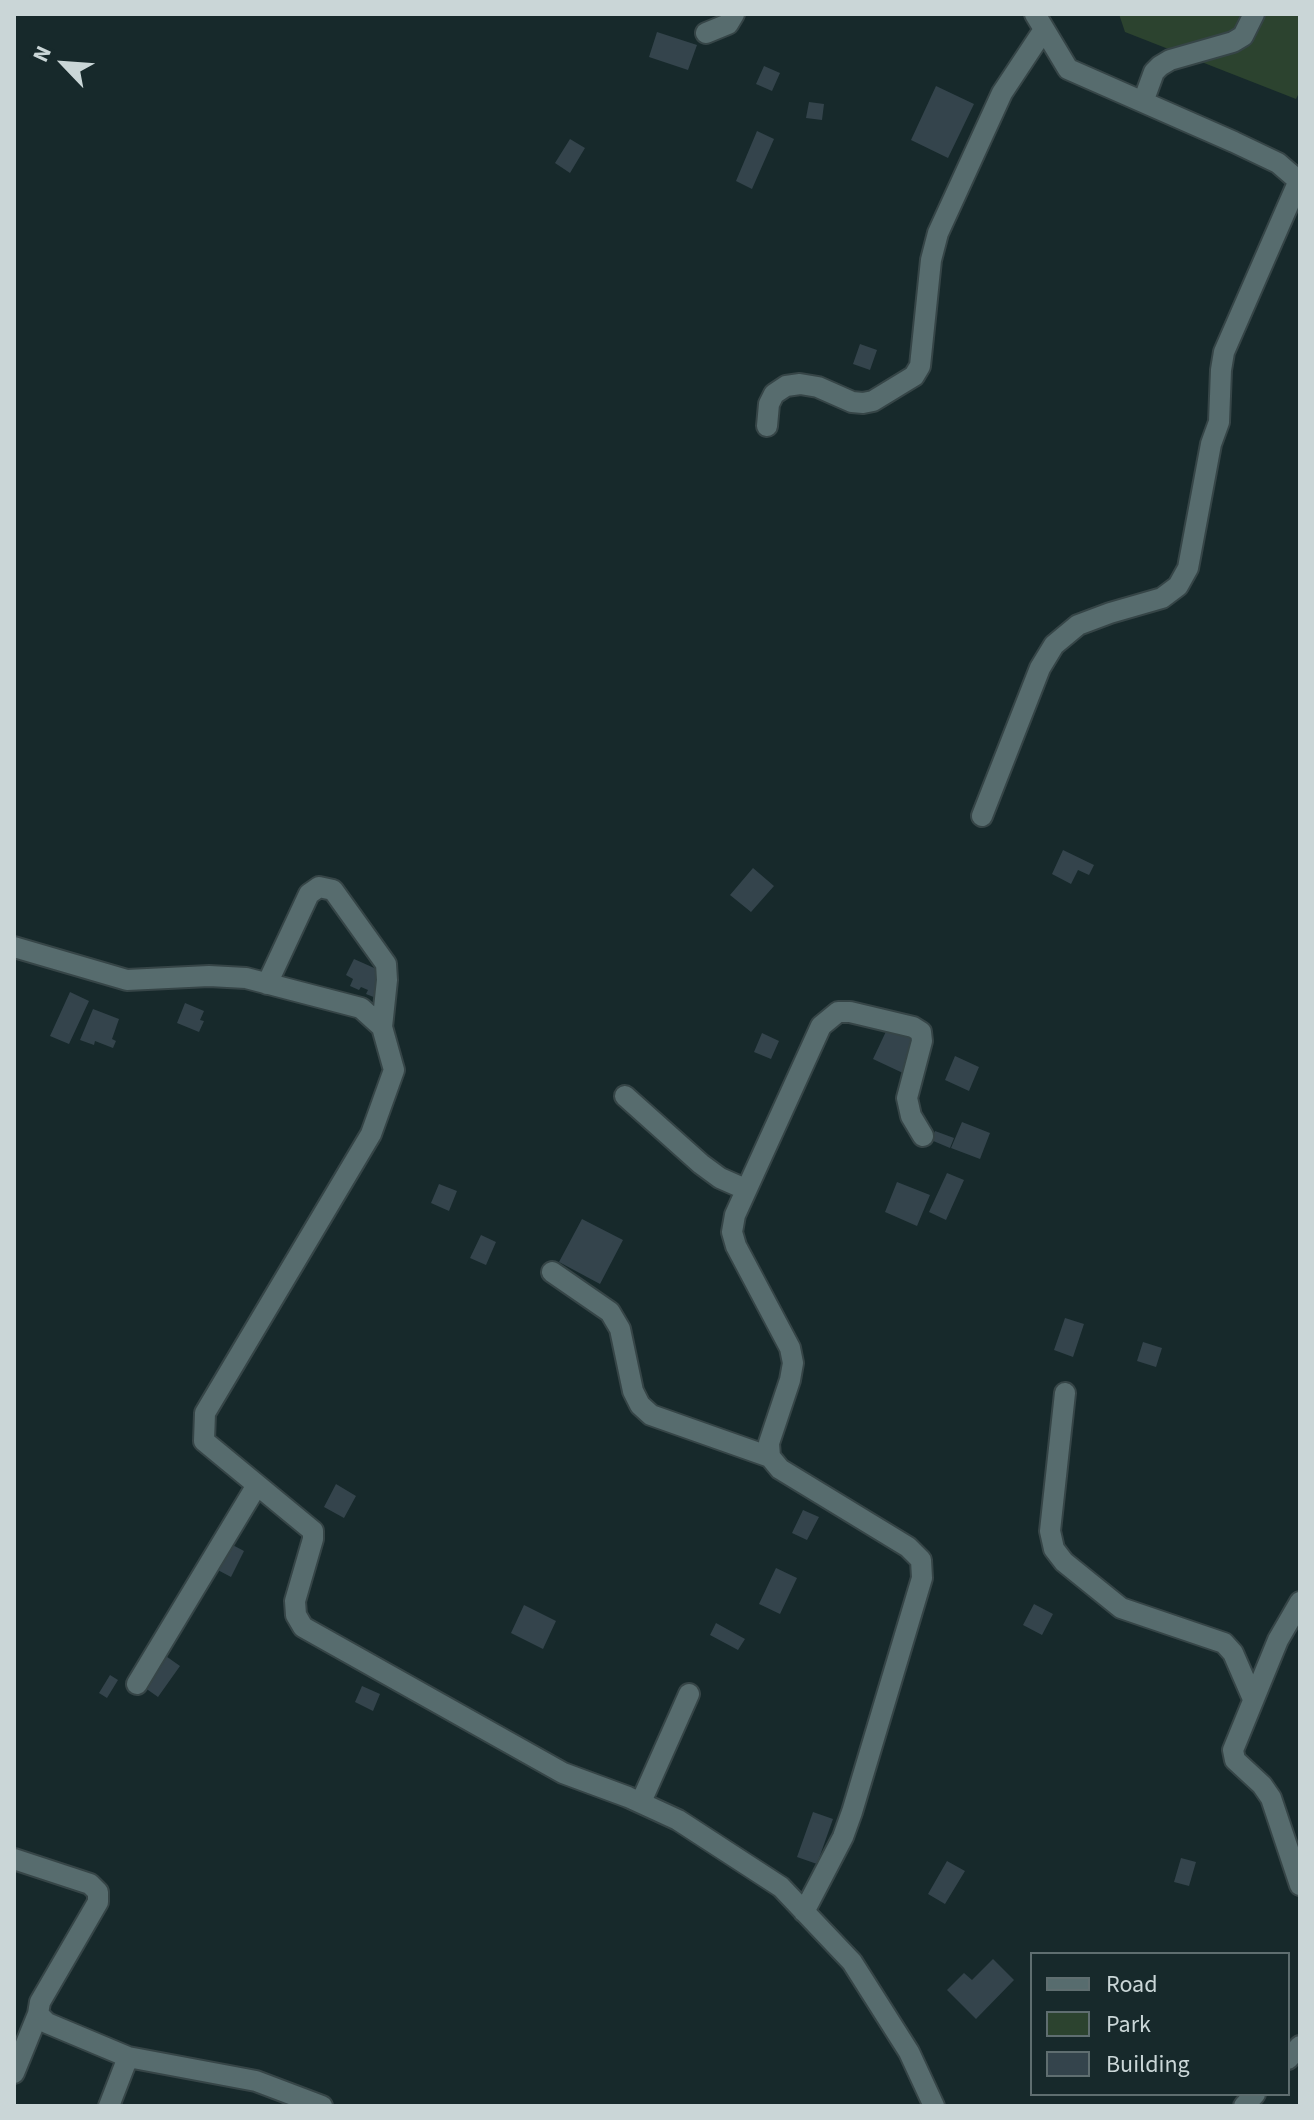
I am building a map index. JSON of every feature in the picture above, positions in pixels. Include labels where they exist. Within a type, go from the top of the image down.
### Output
[{"type":"street","points":[[706,33],[728,24],[734,14]]},
{"type":"street","points":[[1143,102],[1154,72],[1160,66],[1170,60],[1233,42],[1243,36],[1254,14]]},
{"type":"street","points":[[982,816],[1040,668],[1054,645],[1078,625],[1162,598],[1178,586],[1188,568],[1211,444],[1219,422],[1224,352],[1300,180],[1278,163],[1068,69],[1039,22]]},
{"type":"street","points":[[767,426],[769,404],[774,394],[786,386],[800,384],[818,387],[852,402],[863,403],[873,401],[914,376],[920,366],[931,260],[938,233],[1002,93],[1039,22]]},
{"type":"street","points":[[267,984],[309,894],[319,887],[333,890],[386,964],[382,1027],[394,1070],[371,1134],[205,1413],[204,1441],[313,1531],[295,1601],[296,1615],[303,1627],[563,1773],[641,1802],[678,1820],[781,1887],[852,1962],[909,2052],[934,2106]]},
{"type":"street","points":[[14,947],[127,980],[209,976],[246,978],[361,1008],[382,1027]]},
{"type":"street","points":[[770,1457],[769,1443],[793,1363],[790,1348],[736,1246],[732,1232],[745,1189],[821,1026],[829,1017],[838,1012],[850,1012],[913,1027],[921,1032],[922,1041],[907,1098],[911,1116],[923,1136]]},
{"type":"street","points":[[625,1096],[701,1164],[720,1178],[745,1189]]},
{"type":"street","points":[[552,1272],[610,1312],[620,1329],[633,1391],[640,1405],[651,1415],[770,1457],[780,1469],[908,1547],[921,1560],[922,1578],[852,1812],[843,1837],[804,1912]]},
{"type":"street","points":[[1065,1393],[1050,1531],[1054,1549],[1064,1562],[1121,1608],[1224,1643],[1233,1653],[1253,1699]]},
{"type":"street","points":[[137,1684],[257,1485]]},
{"type":"street","points":[[1300,1602],[1278,1640],[1233,1750],[1235,1760],[1262,1785],[1271,1798],[1300,1885]]},
{"type":"street","points":[[641,1802],[689,1694]]},
{"type":"street","points":[[14,1859],[90,1884],[98,1892],[98,1902],[40,2002],[14,2073]]},
{"type":"street","points":[[38,2014],[47,2023],[128,2057],[256,2081],[322,2106]]},
{"type":"street","points":[[109,2106],[128,2057]]},
{"type":"green space","points":[[1119,14],[1300,14],[1300,91],[1296,99],[1125,32]]},
{"type":"building","points":[[657,32],[697,45],[688,70],[649,57]]},
{"type":"building","points":[[764,66],[780,73],[772,91],[756,84]]},
{"type":"building","points":[[936,86],[974,104],[948,158],[911,140]]},
{"type":"building","points":[[809,102],[824,104],[822,120],[806,118]]},
{"type":"building","points":[[757,131],[774,139],[752,189],[736,181]]},
{"type":"building","points":[[570,139],[585,148],[570,173],[555,163]]},
{"type":"building","points":[[860,344],[877,350],[870,370],[853,364]]},
{"type":"building","points":[[1063,850],[1094,865],[1089,875],[1078,870],[1071,884],[1052,874]]},
{"type":"building","points":[[753,868],[774,886],[751,912],[730,895]]},
{"type":"building","points":[[354,959],[381,971],[376,998],[366,994],[368,990],[350,986],[353,979],[346,975]]},
{"type":"building","points":[[70,992],[89,1001],[69,1044],[50,1036]]},
{"type":"building","points":[[185,1003],[204,1011],[199,1032],[177,1023]]},
{"type":"building","points":[[93,1009],[119,1019],[112,1039],[116,1041],[113,1048],[95,1041],[94,1045],[80,1040]]},
{"type":"building","points":[[890,1023],[920,1042],[905,1074],[873,1059]]},
{"type":"building","points":[[762,1033],[779,1041],[771,1059],[754,1052]]},
{"type":"building","points":[[955,1056],[979,1067],[969,1091],[945,1080]]},
{"type":"building","points":[[962,1122],[990,1133],[980,1159],[951,1148]]},
{"type":"building","points":[[935,1131],[954,1138],[950,1148],[931,1140]]},
{"type":"building","points":[[947,1173],[964,1180],[946,1220],[929,1212]]},
{"type":"building","points":[[897,1182],[930,1195],[917,1226],[885,1212]]},
{"type":"building","points":[[439,1184],[457,1191],[449,1211],[431,1203]]},
{"type":"building","points":[[582,1219],[623,1240],[600,1284],[559,1262]]},
{"type":"building","points":[[481,1235],[496,1242],[486,1265],[470,1258]]},
{"type":"building","points":[[1065,1318],[1084,1324],[1073,1357],[1054,1350]]},
{"type":"building","points":[[1143,1342],[1162,1348],[1156,1367],[1137,1361]]},
{"type":"building","points":[[336,1484],[356,1496],[344,1518],[324,1507]]},
{"type":"building","points":[[803,1510],[819,1517],[807,1540],[792,1533]]},
{"type":"building","points":[[227,1542],[244,1551],[231,1577],[214,1568]]},
{"type":"building","points":[[776,1568],[797,1578],[780,1614],[759,1604]]},
{"type":"building","points":[[1034,1604],[1053,1614],[1042,1635],[1023,1625]]},
{"type":"building","points":[[524,1605],[556,1621],[543,1649],[511,1633]]},
{"type":"building","points":[[716,1623],[745,1639],[738,1650],[710,1635]]},
{"type":"building","points":[[163,1654],[180,1666],[158,1697],[141,1685]]},
{"type":"building","points":[[110,1675],[118,1680],[107,1698],[99,1693]]},
{"type":"building","points":[[362,1686],[380,1694],[373,1711],[355,1702]]},
{"type":"building","points":[[813,1812],[833,1819],[817,1864],[797,1857]]},
{"type":"building","points":[[1181,1858],[1196,1862],[1189,1886],[1174,1882]]},
{"type":"building","points":[[947,1861],[965,1871],[945,1904],[928,1894]]},
{"type":"building","points":[[993,1959],[1014,1980],[976,2019],[947,1990],[964,1973],[972,1980]]}]
